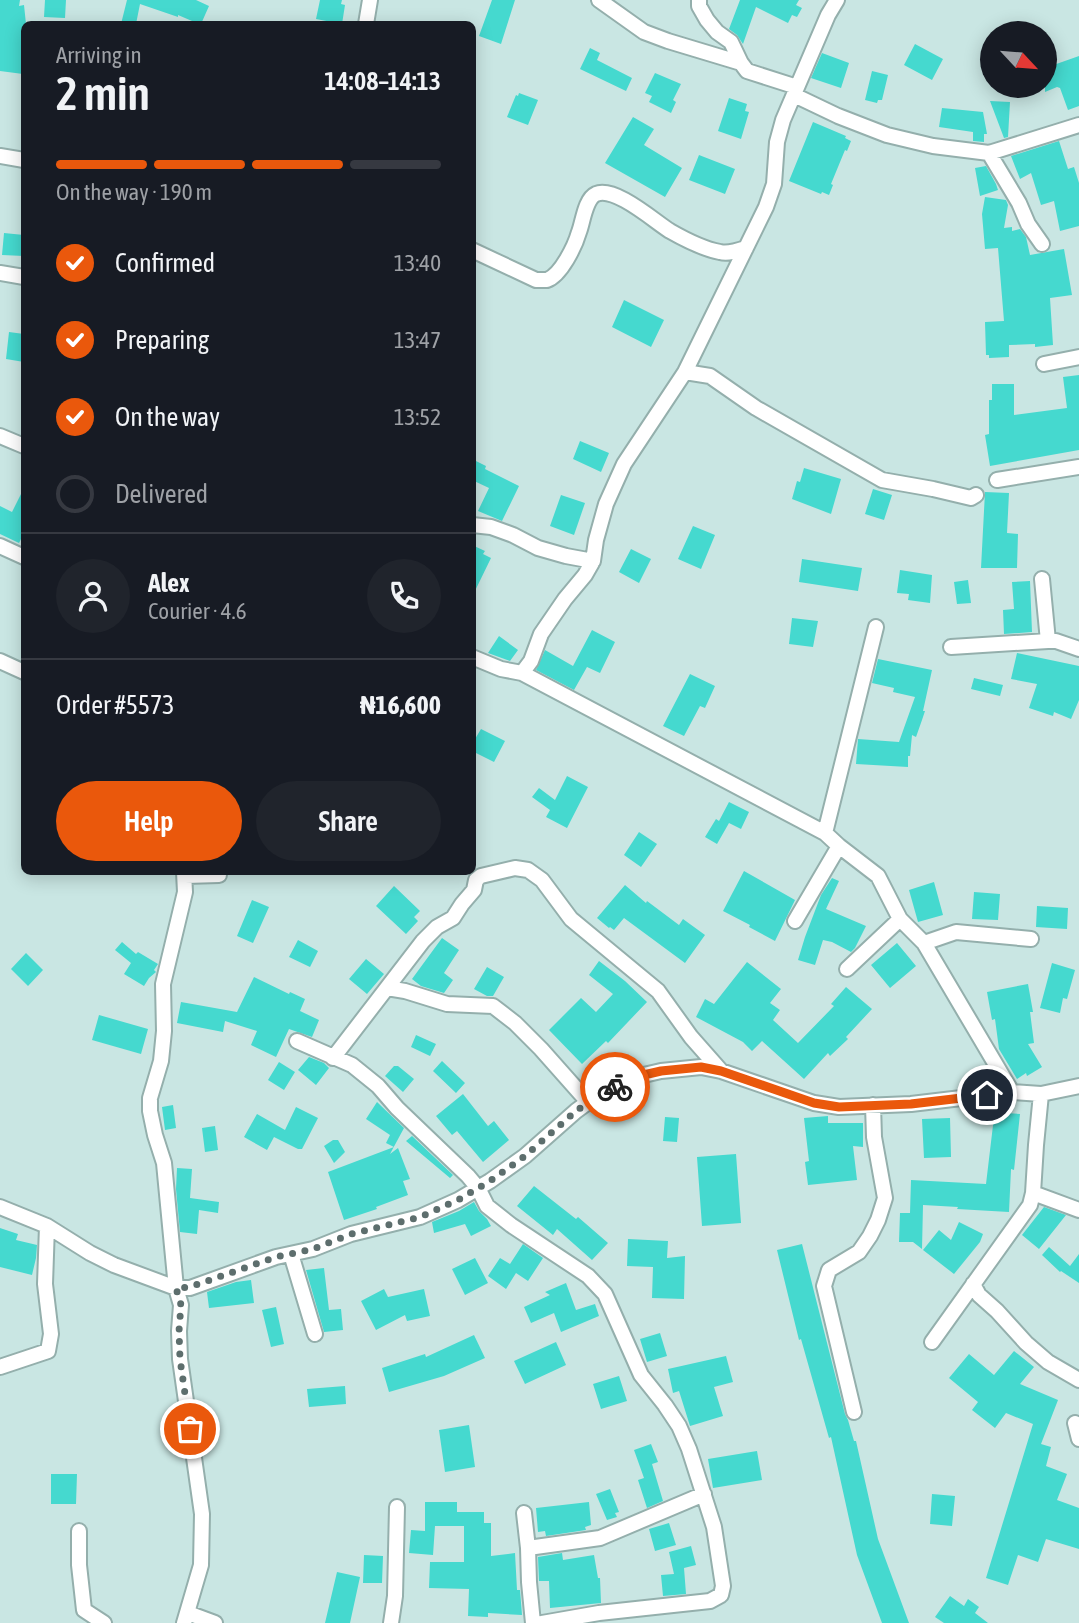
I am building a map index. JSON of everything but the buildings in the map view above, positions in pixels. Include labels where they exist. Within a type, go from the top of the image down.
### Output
[{"type":"street","points":[[366,21],[370,0]]},
{"type":"street","points":[[598,0],[643,32],[741,64]]},
{"type":"street","points":[[699,0],[699,6],[707,20],[731,43],[747,71],[796,91],[838,116],[887,135],[933,146],[989,153],[1079,125]]},
{"type":"street","points":[[522,673],[531,661],[541,634],[593,561],[606,504],[624,464],[685,372],[766,207],[774,184],[777,142],[783,120],[837,0]]},
{"type":"street","points":[[989,153],[1042,244]]},
{"type":"street","points":[[0,156],[21,160]]},
{"type":"street","points":[[476,252],[536,281],[547,280],[557,273],[567,258],[579,233],[586,207],[596,193],[607,193],[623,199],[672,232],[719,252],[729,253],[746,248]]},
{"type":"street","points":[[0,273],[21,276]]},
{"type":"street","points":[[1044,364],[1079,357]]},
{"type":"street","points":[[685,372],[710,376],[756,408],[882,480],[971,498],[976,495]]},
{"type":"street","points":[[0,436],[21,445]]},
{"type":"street","points":[[997,480],[1079,467]]},
{"type":"street","points":[[476,525],[491,527],[513,535],[538,548],[593,561]]},
{"type":"street","points":[[0,546],[21,556]]},
{"type":"street","points":[[1042,579],[1048,641]]},
{"type":"street","points":[[825,833],[876,628]]},
{"type":"street","points":[[951,647],[1056,641],[1079,649]]},
{"type":"street","points":[[476,659],[501,669],[522,673],[825,833],[878,876],[900,919],[924,943],[1012,1092]]},
{"type":"street","points":[[0,661],[21,671]]},
{"type":"street","points":[[795,921],[839,846]]},
{"type":"street","points":[[333,1058],[423,941],[437,927],[453,918],[474,890],[476,880],[481,876],[515,868],[528,870],[542,880],[571,919],[658,991],[691,1037],[721,1071]]},
{"type":"street","points":[[185,875],[185,892],[163,985],[164,1031],[161,1061],[150,1098],[150,1111],[164,1163],[176,1288],[181,1305],[180,1359],[202,1514],[201,1565],[186,1618],[215,1623]]},
{"type":"street","points":[[848,969],[900,919]]},
{"type":"street","points":[[924,943],[956,932],[1031,939]]},
{"type":"street","points":[[387,988],[405,990],[447,1004],[493,1006],[541,1049],[588,1102]]},
{"type":"street","points":[[297,1041],[352,1065],[379,1086],[397,1108],[468,1176],[487,1206],[588,1276],[605,1294],[641,1375],[665,1405],[689,1449],[715,1527],[723,1586],[721,1595],[710,1601],[599,1613],[542,1623]]},
{"type":"street","points":[[0,1208],[47,1226],[114,1265],[176,1288],[190,1287],[276,1257],[313,1249],[351,1234],[420,1217],[458,1200],[525,1156],[576,1111],[600,1094],[635,1077],[661,1071],[701,1067],[721,1071],[814,1103],[839,1107],[911,1104],[1012,1092],[1041,1094],[1079,1086]]},
{"type":"street","points":[[932,1342],[1030,1205],[1034,1193],[1041,1094]]},
{"type":"street","points":[[854,1412],[824,1286],[829,1270],[859,1252],[878,1220],[885,1198],[874,1137],[873,1105]]},
{"type":"street","points":[[1034,1193],[1079,1210]]},
{"type":"street","points":[[0,1367],[48,1351],[51,1334],[45,1284],[47,1226]]},
{"type":"street","points":[[291,1254],[315,1334]]},
{"type":"street","points":[[973,1284],[979,1295],[1026,1343],[1048,1362],[1079,1380]]},
{"type":"street","points":[[1075,1423],[1079,1439]]},
{"type":"street","points":[[528,1548],[600,1538],[704,1493]]},
{"type":"street","points":[[391,1623],[395,1596],[397,1507]]},
{"type":"street","points":[[524,1513],[533,1623]]},
{"type":"street","points":[[79,1531],[83,1610],[104,1623]]},
{"type":"way so far","points":[[190,1429],[180,1359],[181,1305],[176,1288],[190,1287],[276,1257],[313,1249],[351,1234],[420,1217],[458,1200],[525,1156],[576,1111],[615,1087]]},
{"type":"route","points":[[615,1087],[635,1077],[701,1067],[721,1071],[814,1103],[839,1107],[911,1104],[987,1095]]}]
